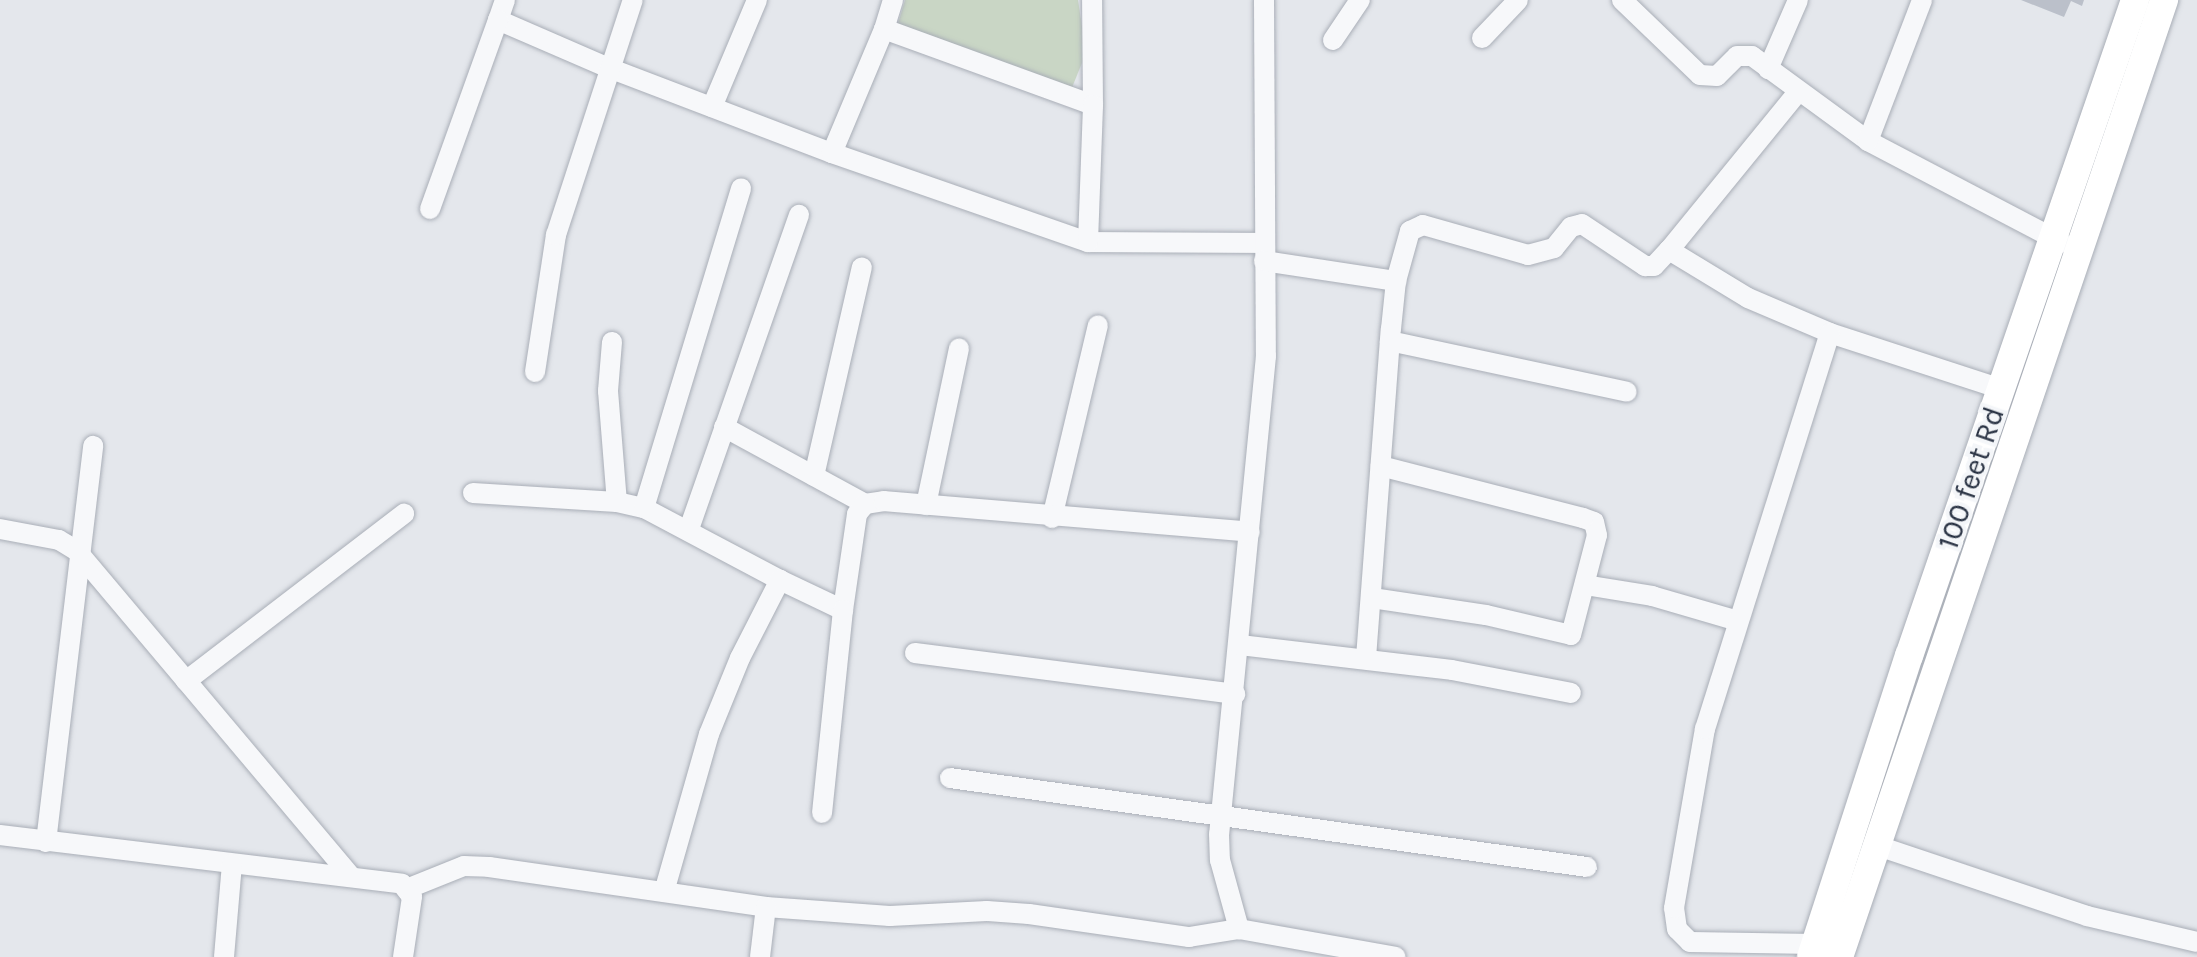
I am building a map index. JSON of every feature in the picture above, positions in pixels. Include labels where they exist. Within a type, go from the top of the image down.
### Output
[{"type":"main road","name":"100 feet Rd","points":[[1822,953],[2001,389],[2135,0]]},
{"type":"main road","points":[[1822,953],[1878,846],[2164,0]]},
{"type":"street","points":[[536,372],[556,235],[633,0]]},
{"type":"street","points":[[712,108],[758,0]]},
{"type":"street","points":[[832,153],[893,0]]},
{"type":"street","points":[[1088,242],[1092,0]]},
{"type":"street","points":[[1239,929],[1220,860],[1266,356],[1264,0]]},
{"type":"street","points":[[1333,40],[1360,0]]},
{"type":"street","points":[[1482,38],[1518,0]]},
{"type":"street","points":[[1622,0],[1700,75],[1717,76],[1744,54],[1868,141],[2078,252]]},
{"type":"street","points":[[1768,69],[1798,0]]},
{"type":"street","points":[[1868,141],[1922,0]]},
{"type":"street","points":[[430,209],[501,10],[609,68],[832,153],[1088,242],[1264,252],[1396,281]]},
{"type":"street","points":[[884,29],[1093,106]]},
{"type":"street","points":[[1366,658],[1396,281],[1410,230],[1423,224],[1528,255],[1554,248],[1571,227],[1582,224],[1645,266],[1654,266],[1798,92]]},
{"type":"street","points":[[644,508],[741,188]]},
{"type":"street","points":[[689,529],[799,215]]},
{"type":"street","points":[[1669,250],[1748,298],[1830,333],[2001,389]]},
{"type":"street","points":[[814,476],[862,268]]},
{"type":"street","points":[[1052,518],[1098,326]]},
{"type":"street","points":[[1822,953],[1690,942],[1678,929],[1674,908],[1704,729],[1830,333]]},
{"type":"street","points":[[1390,341],[1627,392]]},
{"type":"street","points":[[612,342],[608,391],[617,502]]},
{"type":"street","points":[[926,505],[959,348]]},
{"type":"street","points":[[724,427],[865,504]]},
{"type":"street","points":[[46,842],[77,551],[93,446]]},
{"type":"street","points":[[1372,598],[1486,615],[1564,636],[1574,630],[1597,536],[1594,522],[1382,466]]},
{"type":"street","points":[[473,494],[617,502],[644,508],[843,610]]},
{"type":"street","points":[[822,813],[856,514],[865,504],[884,500],[1052,518],[1250,532]]},
{"type":"street","points":[[186,681],[404,514]]},
{"type":"street","points":[[0,530],[58,540],[77,551],[352,876]]},
{"type":"street","points":[[664,892],[710,734],[740,658],[780,580]]},
{"type":"street","points":[[1585,584],[1652,596],[1738,621]]},
{"type":"street","points":[[1240,645],[1366,658],[1571,693]]},
{"type":"street","points":[[914,653],[1235,694]]},
{"type":"street","points":[[950,778],[1588,867]]},
{"type":"street","points":[[0,835],[352,876],[409,888],[442,872],[477,866],[766,907],[890,916],[1028,914],[1189,937],[1239,929],[1396,957]]},
{"type":"street","points":[[1878,846],[2086,916],[2197,942]]},
{"type":"street","points":[[224,957],[232,864]]},
{"type":"street","points":[[403,957],[412,897],[409,888]]},
{"type":"street","points":[[760,957],[766,907]]},
{"type":"green space","points":[[905,0],[1078,0],[1086,53],[1069,95],[897,27]]},
{"type":"building","points":[[2021,0],[2084,0],[2082,6],[2071,1],[2064,17]]}]
